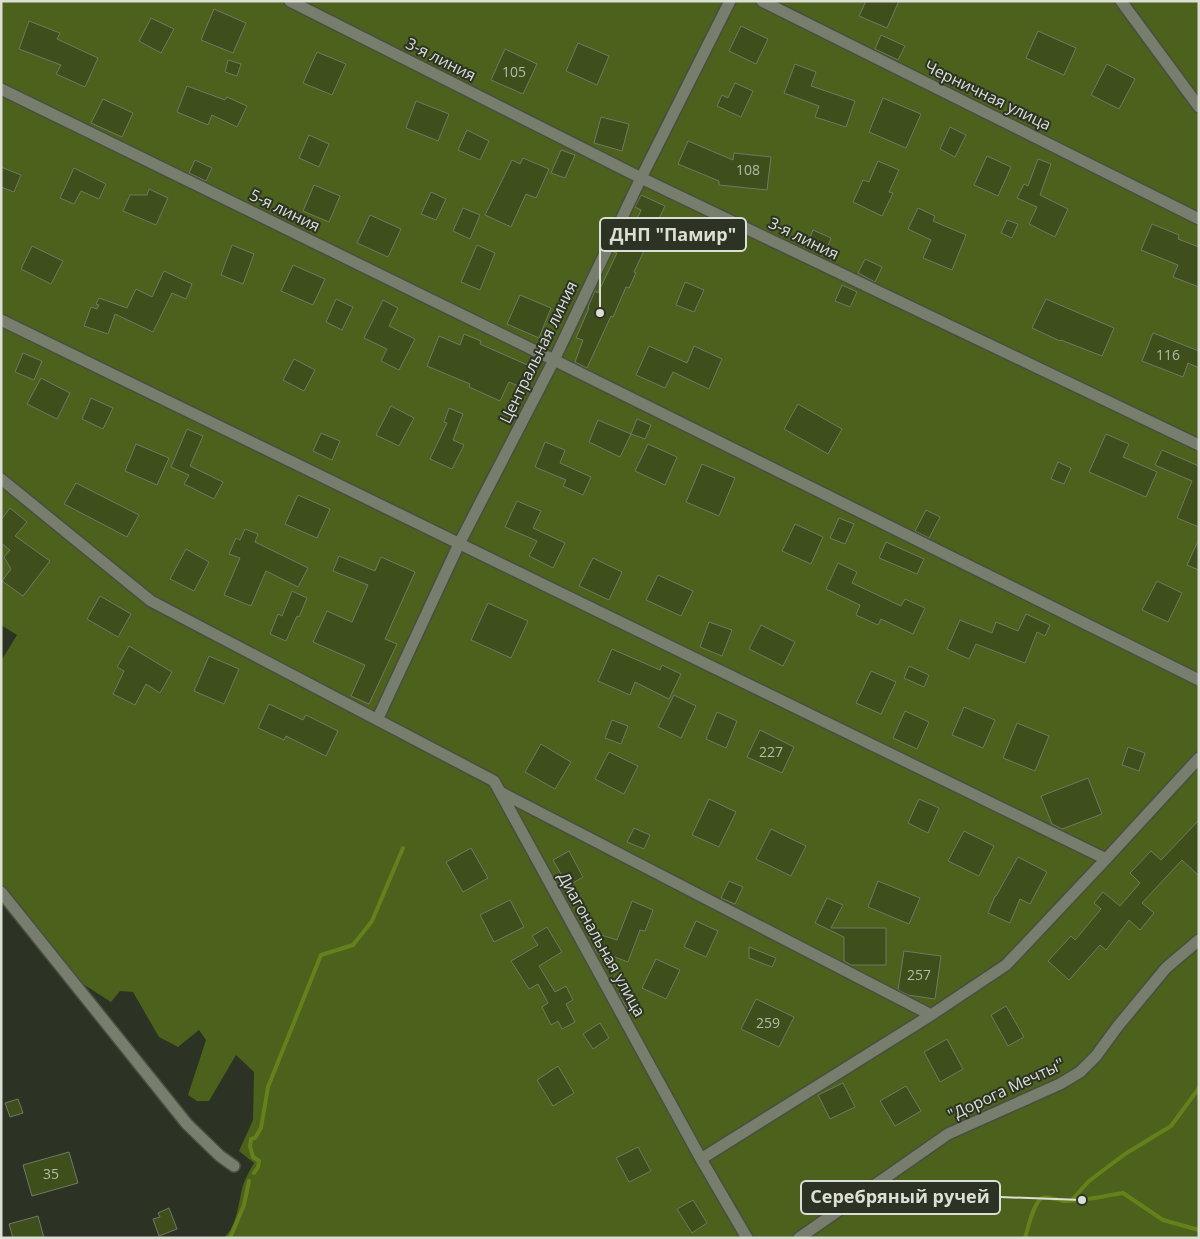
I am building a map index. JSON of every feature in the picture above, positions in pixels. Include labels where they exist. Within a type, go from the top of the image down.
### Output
[{"type":"street","name":"3-я линия","points":[[290,1],[641,178],[1199,445]]},
{"type":"street","name":"Центральная линия","points":[[378,718],[459,544],[554,360],[641,178],[730,1]]},
{"type":"street","name":"Черничная улица","points":[[762,1],[1199,219]]},
{"type":"street","points":[[1120,1],[1199,107]]},
{"type":"street","name":"5-я линия","points":[[1,89],[554,360],[1199,680]]},
{"type":"street","points":[[1,320],[1106,859]]},
{"type":"street","name":"Диагональная улица","points":[[1,480],[151,601],[494,780],[701,1159],[747,1238]]},
{"type":"street","points":[[701,1159],[931,1015],[1006,965],[1199,758]]},
{"type":"street","points":[[500,792],[931,1015]]},
{"type":"street","points":[[1,892],[187,1124],[220,1156],[234,1166]]},
{"type":"street","name":"\"Дорога Мечты''","points":[[799,1238],[948,1134],[1060,1084],[1080,1072],[1096,1056],[1166,968],[1199,940]]},
{"type":"green space","points":[[1,1],[1199,1],[1199,1238],[224,1238],[235,1220],[243,1185],[254,1163],[239,1151],[253,1120],[254,1072],[236,1055],[209,1101],[197,1101],[188,1095],[206,1040],[199,1030],[178,1047],[159,1037],[133,992],[120,991],[111,1002],[66,973],[1,892],[1,661],[17,635],[1,625]]},
{"type":"building","points":[[866,1],[899,1],[887,28],[859,16]]},
{"type":"building","points":[[214,9],[246,23],[233,53],[201,40]]},
{"type":"building","points":[[151,18],[174,29],[161,53],[139,41]]},
{"type":"building","points":[[29,21],[60,33],[57,39],[98,58],[85,87],[56,74],[61,65],[19,49]]},
{"type":"building","points":[[741,26],[768,39],[756,64],[729,51]]},
{"type":"building","points":[[1038,31],[1076,48],[1064,75],[1026,58]]},
{"type":"building","points":[[881,35],[905,46],[898,60],[875,49]]},
{"type":"building","points":[[578,43],[609,56],[597,85],[566,71]]},
{"type":"building","points":[[505,49],[537,64],[523,94],[491,80]]},
{"type":"building","points":[[317,52],[346,64],[332,95],[303,83]]},
{"type":"building","points":[[228,60],[241,64],[237,76],[225,72]]},
{"type":"building","points":[[795,64],[816,72],[811,86],[855,101],[846,127],[815,117],[819,106],[784,93]]},
{"type":"building","points":[[1107,64],[1135,79],[1119,109],[1091,95]]},
{"type":"building","points":[[735,83],[753,91],[741,117],[717,106],[722,95],[728,98]]},
{"type":"building","points":[[187,86],[225,100],[227,97],[247,106],[237,127],[212,115],[208,125],[177,112]]},
{"type":"building","points":[[883,98],[921,114],[906,148],[869,132]]},
{"type":"building","points":[[103,99],[133,113],[122,137],[91,123]]},
{"type":"building","points":[[416,101],[449,114],[438,141],[406,128]]},
{"type":"building","points":[[601,117],[629,124],[622,151],[594,143]]},
{"type":"building","points":[[950,127],[966,135],[955,157],[940,149]]},
{"type":"building","points":[[467,130],[489,141],[480,160],[458,150]]},
{"type":"building","points":[[309,135],[329,144],[319,167],[299,158]]},
{"type":"building","points":[[688,141],[733,160],[734,153],[771,157],[767,190],[719,185],[719,181],[678,164]]},
{"type":"building","points":[[561,150],[575,155],[565,178],[551,173]]},
{"type":"building","points":[[987,156],[1011,167],[998,196],[974,185]]},
{"type":"building","points":[[523,158],[549,169],[536,198],[526,194],[511,227],[485,215],[512,160],[520,164]]},
{"type":"building","points":[[1038,159],[1051,164],[1040,195],[1068,209],[1055,237],[1029,224],[1037,207],[1017,198],[1024,184],[1028,186]]},
{"type":"building","points":[[195,160],[212,168],[206,181],[189,173]]},
{"type":"building","points":[[878,161],[899,170],[889,192],[893,193],[882,216],[853,202],[863,180],[869,182]]},
{"type":"building","points":[[1,167],[21,175],[14,192],[1,187]]},
{"type":"building","points":[[74,168],[106,184],[99,199],[81,191],[74,204],[60,198]]},
{"type":"building","points":[[314,185],[340,196],[329,222],[303,211]]},
{"type":"building","points":[[149,189],[168,198],[156,225],[123,211],[130,195],[147,195]]},
{"type":"building","points":[[431,192],[446,199],[436,220],[421,214]]},
{"type":"building","points":[[641,195],[665,206],[634,272],[636,273],[629,288],[626,287],[587,368],[575,362],[583,340],[576,338],[595,291],[598,293],[617,253],[614,252],[621,237],[628,240],[641,210],[635,207]]},
{"type":"building","points":[[463,208],[480,215],[470,239],[453,231]]},
{"type":"building","points":[[918,208],[935,216],[933,221],[966,235],[952,270],[923,258],[931,240],[908,229]]},
{"type":"building","points":[[370,215],[401,229],[388,257],[357,243]]},
{"type":"building","points":[[1007,220],[1018,224],[1012,238],[1001,233]]},
{"type":"building","points":[[1152,224],[1179,235],[1178,239],[1199,247],[1199,287],[1173,277],[1178,265],[1141,250]]},
{"type":"building","points":[[813,230],[831,238],[825,254],[807,246]]},
{"type":"building","points":[[232,245],[254,254],[243,284],[221,275]]},
{"type":"building","points":[[477,245],[495,253],[480,290],[461,282]]},
{"type":"building","points":[[32,246],[63,261],[51,284],[21,269]]},
{"type":"building","points":[[865,259],[882,267],[875,282],[858,273]]},
{"type":"building","points":[[293,265],[325,279],[313,305],[281,291]]},
{"type":"building","points":[[164,271],[192,284],[186,299],[172,293],[153,332],[115,314],[108,334],[84,326],[91,307],[97,309],[99,305],[96,304],[99,298],[127,308],[136,289],[152,297]]},
{"type":"building","points":[[685,282],[704,290],[694,312],[676,305]]},
{"type":"building","points":[[842,285],[857,292],[850,307],[835,301]]},
{"type":"building","points":[[520,295],[551,308],[539,338],[507,324]]},
{"type":"building","points":[[336,299],[353,307],[342,330],[326,322]]},
{"type":"building","points":[[1046,299],[1114,328],[1102,356],[1060,341],[1032,328]]},
{"type":"building","points":[[383,300],[398,308],[389,326],[415,339],[399,370],[381,361],[387,349],[364,338]]},
{"type":"building","points":[[1153,333],[1199,351],[1199,368],[1188,363],[1183,377],[1142,361]]},
{"type":"building","points":[[464,334],[481,341],[480,344],[532,367],[523,388],[509,382],[500,401],[469,387],[470,384],[427,366],[439,336],[460,345]]},
{"type":"building","points":[[649,346],[687,363],[694,346],[722,359],[709,389],[673,372],[665,388],[636,375]]},
{"type":"building","points":[[23,353],[42,361],[34,380],[15,372]]},
{"type":"building","points":[[294,359],[315,370],[304,391],[283,380]]},
{"type":"building","points":[[41,378],[70,393],[57,419],[27,404]]},
{"type":"building","points":[[91,398],[113,408],[103,429],[82,419]]},
{"type":"building","points":[[798,404],[842,429],[828,454],[784,429]]},
{"type":"building","points":[[391,406],[414,418],[399,446],[376,435]]},
{"type":"building","points":[[449,408],[463,414],[453,440],[464,445],[452,469],[430,459],[447,423],[444,422]]},
{"type":"building","points":[[637,419],[651,425],[645,439],[631,434]]},
{"type":"building","points":[[598,420],[631,434],[620,457],[589,442]]},
{"type":"building","points":[[187,429],[203,436],[190,466],[223,482],[214,499],[184,484],[189,475],[171,467]]},
{"type":"building","points":[[321,433],[340,441],[332,460],[313,451]]},
{"type":"building","points":[[1106,434],[1129,444],[1123,457],[1157,472],[1146,497],[1089,472]]},
{"type":"building","points":[[545,442],[565,450],[560,463],[591,477],[583,495],[563,486],[566,480],[535,467]]},
{"type":"building","points":[[136,444],[169,458],[157,485],[125,471]]},
{"type":"building","points":[[648,444],[677,457],[665,485],[635,471]]},
{"type":"building","points":[[1162,450],[1199,466],[1199,527],[1177,518],[1192,481],[1155,465]]},
{"type":"building","points":[[1058,462],[1071,468],[1064,484],[1051,479]]},
{"type":"building","points":[[702,464],[735,478],[719,516],[686,502]]},
{"type":"building","points":[[76,483],[139,515],[127,537],[64,504]]},
{"type":"building","points":[[298,495],[330,509],[317,538],[285,524]]},
{"type":"building","points":[[517,501],[541,511],[533,528],[565,543],[553,568],[529,556],[537,541],[505,527]]},
{"type":"building","points":[[10,508],[27,522],[15,536],[50,561],[23,596],[2,581],[11,569],[4,557],[10,550],[1,543],[1,520]]},
{"type":"building","points":[[926,510],[940,517],[929,538],[915,531]]},
{"type":"building","points":[[839,518],[854,524],[845,544],[830,538]]},
{"type":"building","points":[[795,524],[823,537],[811,564],[782,551]]},
{"type":"building","points":[[245,529],[258,534],[255,542],[308,568],[298,587],[266,571],[251,606],[224,595],[240,558],[229,554],[236,538],[240,540]]},
{"type":"building","points":[[1199,539],[1199,570],[1187,565]]},
{"type":"building","points":[[886,542],[924,559],[917,574],[879,558]]},
{"type":"building","points":[[186,549],[209,562],[194,591],[170,579]]},
{"type":"building","points":[[339,556],[375,571],[381,557],[415,572],[385,639],[397,644],[369,704],[351,696],[365,665],[313,642],[327,611],[352,622],[368,585],[333,571]]},
{"type":"building","points":[[593,558],[622,572],[609,600],[579,586]]},
{"type":"building","points":[[838,563],[857,572],[852,583],[901,606],[905,599],[925,608],[913,634],[881,619],[878,625],[856,615],[860,605],[826,589]]},
{"type":"building","points":[[658,575],[693,591],[681,616],[646,600]]},
{"type":"building","points":[[1157,581],[1182,593],[1168,622],[1142,610]]},
{"type":"building","points":[[292,591],[307,598],[286,641],[270,634],[278,614],[282,616]]},
{"type":"building","points":[[100,596],[131,614],[118,637],[87,619]]},
{"type":"building","points":[[488,603],[528,621],[511,658],[471,640]]},
{"type":"building","points":[[1026,614],[1050,625],[1045,636],[1037,632],[1025,663],[976,644],[969,659],[947,649],[960,620],[992,633],[996,622],[1018,631]]},
{"type":"building","points":[[709,622],[732,630],[722,656],[700,647]]},
{"type":"building","points":[[761,625],[795,642],[783,666],[749,649]]},
{"type":"building","points":[[129,646],[172,672],[160,693],[146,684],[135,705],[113,694],[124,671],[117,667]]},
{"type":"building","points":[[612,649],[660,670],[662,665],[681,674],[669,699],[635,682],[630,695],[598,681]]},
{"type":"building","points":[[209,656],[239,669],[224,704],[194,691]]},
{"type":"building","points":[[909,666],[929,675],[924,687],[904,678]]},
{"type":"building","points":[[871,671],[896,682],[881,714],[856,703]]},
{"type":"building","points":[[674,695],[696,706],[681,738],[658,727]]},
{"type":"building","points":[[269,704],[303,720],[306,715],[338,731],[326,756],[286,736],[284,740],[258,728]]},
{"type":"building","points":[[964,707],[995,720],[983,748],[952,735]]},
{"type":"building","points":[[905,711],[929,722],[917,749],[893,738]]},
{"type":"building","points":[[717,712],[737,721],[726,748],[706,739]]},
{"type":"building","points":[[612,720],[628,726],[621,744],[605,738]]},
{"type":"building","points":[[1017,723],[1049,736],[1035,771],[1003,758]]},
{"type":"building","points":[[760,730],[794,747],[782,773],[747,757]]},
{"type":"building","points":[[541,744],[571,762],[555,789],[525,772]]},
{"type":"building","points":[[1128,747],[1145,753],[1139,771],[1122,765]]},
{"type":"building","points":[[609,752],[638,766],[624,794],[595,779]]},
{"type":"building","points":[[1088,778],[1102,814],[1062,829],[1052,824],[1041,796]]},
{"type":"building","points":[[709,799],[736,812],[719,847],[692,835]]},
{"type":"building","points":[[919,799],[939,808],[928,833],[908,823]]},
{"type":"building","points":[[1199,820],[1199,876],[1182,860],[1142,903],[1154,913],[1140,930],[1129,920],[1106,950],[1100,945],[1069,980],[1048,961],[1071,936],[1075,940],[1101,909],[1094,903],[1103,892],[1120,906],[1140,883],[1130,873],[1151,851],[1161,860]]},
{"type":"building","points":[[634,828],[650,835],[644,849],[627,842]]},
{"type":"building","points":[[771,829],[806,846],[791,876],[756,859]]},
{"type":"building","points":[[964,831],[994,846],[979,876],[948,861]]},
{"type":"building","points":[[471,848],[488,878],[463,892],[446,862]]},
{"type":"building","points":[[569,851],[583,877],[568,886],[553,860]]},
{"type":"building","points":[[1018,857],[1047,872],[1030,904],[1020,899],[1010,923],[988,913],[995,896]]},
{"type":"building","points":[[729,881],[743,887],[735,904],[721,898]]},
{"type":"building","points":[[878,881],[920,898],[909,924],[868,907]]},
{"type":"building","points":[[827,898],[843,905],[831,928],[886,928],[886,965],[851,965],[844,961],[844,937],[815,923]]},
{"type":"building","points":[[510,900],[524,927],[494,942],[480,915]]},
{"type":"building","points":[[632,901],[653,910],[645,931],[640,930],[628,962],[604,953],[604,955],[597,953],[594,947],[598,934],[617,940]]},
{"type":"building","points":[[696,921],[718,931],[706,957],[684,947]]},
{"type":"building","points":[[547,927],[562,952],[539,966],[555,992],[566,986],[573,1000],[566,1004],[575,1022],[562,1029],[558,1021],[551,1025],[542,1007],[548,1003],[538,984],[529,989],[511,961],[538,945],[532,936]]},
{"type":"building","points":[[749,947],[776,958],[772,967],[749,958]]},
{"type":"building","points":[[904,951],[941,956],[935,999],[908,995],[898,990]]},
{"type":"building","points":[[656,959],[680,970],[666,999],[642,988]]},
{"type":"building","points":[[627,989],[638,1008],[630,1013],[619,994]]},
{"type":"building","points":[[756,999],[794,1017],[779,1047],[741,1029]]},
{"type":"building","points":[[1006,1006],[1024,1037],[1008,1046],[991,1015]]},
{"type":"building","points":[[600,1023],[609,1038],[593,1049],[583,1034]]},
{"type":"building","points":[[947,1039],[963,1069],[940,1082],[924,1052]]},
{"type":"building","points":[[558,1066],[574,1093],[553,1106],[537,1080]]},
{"type":"building","points":[[843,1083],[855,1107],[830,1119],[818,1095]]},
{"type":"building","points":[[906,1086],[921,1111],[895,1126],[880,1101]]},
{"type":"building","points":[[18,1099],[23,1113],[10,1117],[5,1103]]},
{"type":"building","points":[[638,1147],[651,1171],[629,1182],[616,1158]]},
{"type":"building","points":[[69,1152],[78,1183],[32,1196],[23,1165]]},
{"type":"building","points":[[693,1200],[707,1223],[692,1233],[677,1209]]},
{"type":"building","points":[[169,1208],[177,1229],[159,1236],[153,1219],[160,1217],[158,1213]]},
{"type":"building","points":[[38,1216],[44,1238],[13,1238],[9,1224]]},
{"type":"waterway","points":[[254,1173],[259,1161],[253,1157],[250,1146],[251,1139],[255,1138],[261,1128],[268,1087],[321,955],[353,945],[372,921],[403,848]]},
{"type":"waterway","points":[[1071,1201],[1089,1181],[1125,1154],[1171,1126],[1199,1088]]},
{"type":"waterway","points":[[230,1238],[244,1205],[249,1181]]},
{"type":"waterway","points":[[1025,1238],[1033,1210],[1042,1198],[1071,1201],[1123,1193],[1163,1220],[1199,1230]]},
{"type":"place","name":"ДНП \"Памир\"","points":[[600,313]]},
{"type":"place","name":"Серебряный ручей","points":[[1082,1200]]}]
